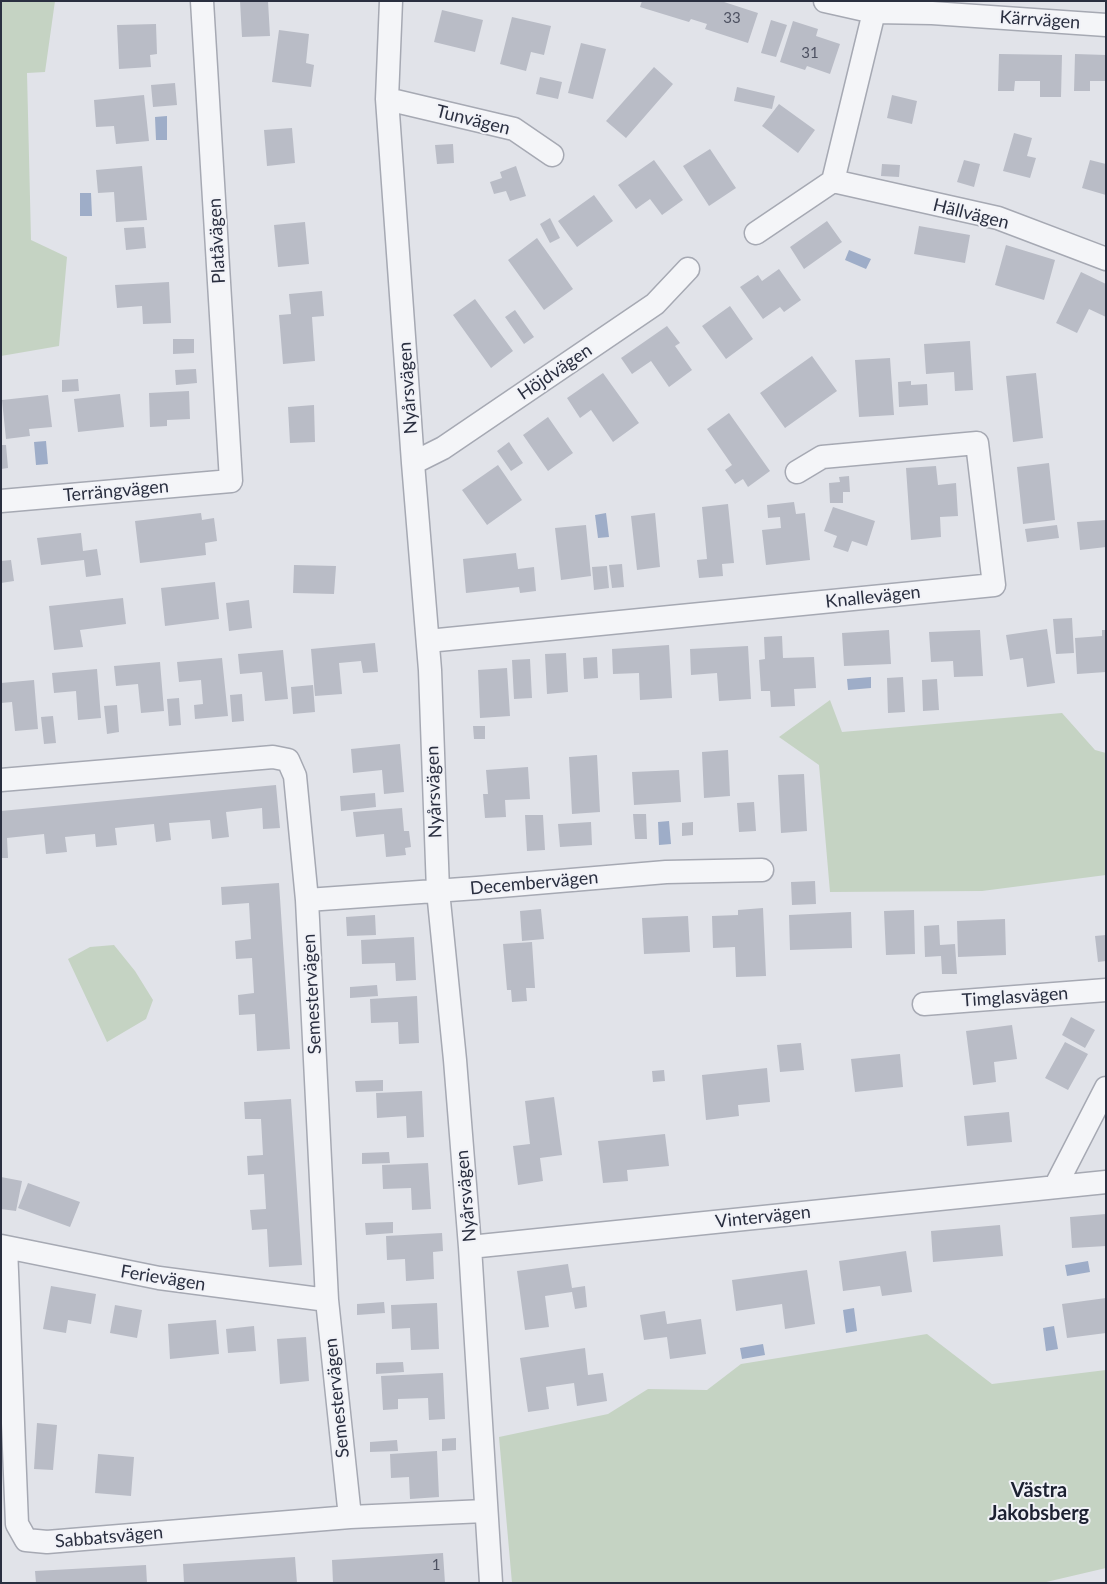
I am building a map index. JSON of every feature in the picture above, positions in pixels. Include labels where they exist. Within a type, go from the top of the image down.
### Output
[{"type":"street","name":"Platåvägen","points":[[202,1],[231,480]]},
{"type":"street","name":"Nyårsvägen","points":[[391,1],[387,99],[413,463],[428,641],[438,891],[455,1060],[470,1247],[491,1583]]},
{"type":"street","name":"Kärrvägen","points":[[825,1],[874,12],[932,13],[1106,25]]},
{"type":"street","points":[[756,233],[833,181],[874,12]]},
{"type":"street","name":"Tunvägen","points":[[387,99],[514,129],[552,155]]},
{"type":"street","name":"Hällvägen","points":[[833,181],[998,218],[1106,259]]},
{"type":"street","name":"Höjdvägen","points":[[413,463],[443,448],[655,304],[688,269]]},
{"type":"street","name":"Knallevägen","points":[[428,641],[994,585],[977,444],[822,457],[798,472]]},
{"type":"street","name":"Terrängvägen","points":[[1,502],[231,480]]},
{"type":"street","name":"Semestervägen","points":[[1,780],[273,757],[288,760],[295,776],[307,900],[327,1300],[350,1517]]},
{"type":"street","name":"Decembervägen","points":[[307,900],[666,872],[762,870]]},
{"type":"street","name":"Timglasvägen","points":[[924,1004],[1106,990]]},
{"type":"street","points":[[1055,1187],[1106,1088]]},
{"type":"street","name":"Vintervägen","points":[[470,1247],[1106,1182]]},
{"type":"street","name":"Ferievägen","points":[[4,1247],[158,1278],[327,1300]]},
{"type":"street","name":"Sabbatsvägen","points":[[4,1247],[17,1524],[26,1540],[47,1542],[350,1517],[485,1511]]},
{"type":"green space","points":[[1,1],[55,1],[45,72],[27,73],[31,240],[67,257],[59,346],[1,356]]},
{"type":"green space","points":[[830,700],[842,732],[1062,713],[1095,750],[1106,753],[1106,875],[982,891],[830,892],[819,765],[779,737]]},
{"type":"green space","points":[[114,945],[135,971],[153,1000],[146,1019],[107,1042],[68,959],[90,947]]},
{"type":"green space","points":[[927,1334],[992,1384],[1106,1370],[1106,1568],[1042,1583],[512,1583],[499,1437],[608,1414],[648,1389],[707,1390],[741,1364]]},
{"type":"water","points":[[167,116],[167,140],[156,140],[155,117]]},
{"type":"water","points":[[80,193],[91,193],[92,216],[80,216]]},
{"type":"water","points":[[849,250],[871,259],[866,269],[845,260]]},
{"type":"water","points":[[46,441],[48,464],[36,465],[34,442]]},
{"type":"water","points":[[606,513],[609,537],[598,538],[595,515]]},
{"type":"water","points":[[871,677],[871,688],[848,690],[847,679]]},
{"type":"water","points":[[669,821],[671,844],[659,845],[658,822]]},
{"type":"water","points":[[1088,1261],[1090,1272],[1067,1276],[1065,1265]]},
{"type":"water","points":[[854,1308],[857,1331],[846,1333],[843,1310]]},
{"type":"water","points":[[1054,1326],[1058,1349],[1046,1351],[1043,1328]]},
{"type":"water","points":[[763,1344],[765,1355],[742,1359],[740,1348]]},
{"type":"building","points":[[240,1],[268,1],[270,36],[242,37]]},
{"type":"building","points":[[642,1],[721,1],[758,13],[748,43],[705,29],[707,24],[691,19],[689,22],[640,7]]},
{"type":"building","points":[[442,10],[483,20],[475,52],[434,42]]},
{"type":"building","points":[[512,17],[551,26],[544,55],[531,52],[526,71],[500,64]]},
{"type":"building","points":[[771,20],[787,25],[776,57],[761,53]]},
{"type":"building","points":[[793,21],[818,29],[816,36],[840,44],[830,74],[807,66],[805,70],[780,62]]},
{"type":"building","points":[[156,24],[157,54],[150,55],[151,67],[119,69],[117,25]]},
{"type":"building","points":[[279,30],[309,34],[306,63],[314,65],[311,87],[272,82]]},
{"type":"building","points":[[581,43],[606,49],[593,99],[568,93]]},
{"type":"building","points":[[999,54],[1062,55],[1061,97],[1040,97],[1040,81],[1015,81],[1014,91],[998,91]]},
{"type":"building","points":[[1075,54],[1106,55],[1106,81],[1090,81],[1090,91],[1074,91]]},
{"type":"building","points":[[654,67],[673,84],[626,138],[606,121]]},
{"type":"building","points":[[540,77],[562,82],[558,99],[536,94]]},
{"type":"building","points":[[175,83],[177,105],[153,107],[151,85]]},
{"type":"building","points":[[737,87],[775,96],[772,109],[734,101]]},
{"type":"building","points":[[144,95],[149,141],[116,144],[114,126],[96,127],[94,100]]},
{"type":"building","points":[[892,95],[917,101],[912,124],[887,118]]},
{"type":"building","points":[[779,104],[815,130],[798,153],[762,126]]},
{"type":"building","points":[[292,128],[295,163],[267,166],[264,130]]},
{"type":"building","points":[[1014,133],[1032,138],[1027,156],[1036,158],[1030,178],[1003,171]]},
{"type":"building","points":[[453,144],[454,163],[437,164],[435,145]]},
{"type":"building","points":[[710,149],[736,188],[709,206],[683,166]]},
{"type":"building","points":[[654,160],[683,200],[662,215],[650,199],[636,209],[618,185]]},
{"type":"building","points":[[964,160],[980,164],[974,187],[957,182]]},
{"type":"building","points":[[1090,160],[1106,164],[1106,195],[1082,188]]},
{"type":"building","points":[[882,164],[900,165],[899,177],[881,176]]},
{"type":"building","points":[[142,166],[147,220],[116,222],[114,192],[98,193],[96,170]]},
{"type":"building","points":[[516,166],[526,196],[510,201],[506,191],[494,194],[490,182],[502,178],[500,172]]},
{"type":"building","points":[[594,195],[613,221],[577,247],[558,221]]},
{"type":"building","points":[[550,218],[560,238],[550,243],[540,224]]},
{"type":"building","points":[[827,221],[842,242],[804,269],[790,247]]},
{"type":"building","points":[[305,222],[309,264],[278,267],[274,225]]},
{"type":"building","points":[[919,226],[970,235],[965,263],[914,254]]},
{"type":"building","points":[[144,227],[146,248],[126,250],[124,228]]},
{"type":"building","points":[[537,238],[573,289],[544,310],[508,260]]},
{"type":"building","points":[[1006,245],[1055,260],[1044,300],[995,285]]},
{"type":"building","points":[[779,269],[801,300],[784,312],[780,307],[763,319],[740,287],[758,275],[762,281]]},
{"type":"building","points":[[1081,272],[1106,284],[1106,317],[1089,309],[1077,333],[1056,323]]},
{"type":"building","points":[[169,282],[171,323],[143,324],[142,306],[117,308],[115,285]]},
{"type":"building","points":[[322,291],[324,316],[312,317],[315,361],[283,364],[279,315],[291,314],[289,294]]},
{"type":"building","points":[[475,299],[513,351],[491,368],[453,315]]},
{"type":"building","points":[[730,306],[753,339],[726,359],[702,326]]},
{"type":"building","points":[[515,310],[534,337],[524,344],[505,317]]},
{"type":"building","points":[[667,326],[680,343],[675,346],[692,370],[669,387],[651,361],[632,374],[621,358]]},
{"type":"building","points":[[173,339],[194,339],[194,353],[173,354]]},
{"type":"building","points":[[970,341],[973,390],[955,391],[954,372],[926,374],[924,344]]},
{"type":"building","points":[[812,356],[837,391],[785,428],[760,393]]},
{"type":"building","points":[[890,358],[894,415],[859,417],[855,360]]},
{"type":"building","points":[[196,369],[197,383],[176,385],[175,370]]},
{"type":"building","points":[[603,373],[639,423],[613,442],[591,410],[580,418],[567,398]]},
{"type":"building","points":[[1036,373],[1043,438],[1013,442],[1006,376]]},
{"type":"building","points":[[78,379],[79,391],[62,392],[62,380]]},
{"type":"building","points":[[911,381],[911,385],[927,384],[928,405],[899,407],[898,382]]},
{"type":"building","points":[[189,391],[190,419],[167,420],[167,426],[150,427],[149,393]]},
{"type":"building","points":[[120,394],[124,427],[78,432],[74,399]]},
{"type":"building","points":[[48,395],[52,427],[29,429],[30,436],[6,439],[2,400]]},
{"type":"building","points":[[314,405],[315,442],[290,443],[288,407]]},
{"type":"building","points":[[729,413],[770,471],[748,487],[743,479],[735,484],[725,470],[732,465],[707,429]]},
{"type":"building","points":[[548,417],[573,453],[548,471],[523,435]]},
{"type":"building","points":[[509,442],[523,463],[511,471],[497,451]]},
{"type":"building","points":[[1,445],[6,445],[8,468],[1,469]]},
{"type":"building","points":[[1049,463],[1055,520],[1023,524],[1017,467]]},
{"type":"building","points":[[498,465],[522,500],[487,525],[462,490]]},
{"type":"building","points":[[936,466],[938,485],[956,483],[958,516],[940,517],[941,537],[911,540],[906,468]]},
{"type":"building","points":[[849,476],[850,492],[843,492],[843,503],[830,503],[829,483],[840,482],[839,477]]},
{"type":"building","points":[[794,502],[796,514],[805,513],[810,560],[766,565],[762,530],[781,528],[780,517],[768,518],[767,505]]},
{"type":"building","points":[[728,504],[734,563],[722,564],[723,576],[699,578],[697,560],[707,559],[702,507]]},
{"type":"building","points":[[833,507],[875,521],[867,546],[852,541],[848,552],[833,547],[837,536],[824,531]]},
{"type":"building","points":[[201,513],[202,520],[214,518],[217,541],[205,543],[206,555],[140,563],[135,521]]},
{"type":"building","points":[[655,513],[660,567],[637,570],[631,516]]},
{"type":"building","points":[[1106,520],[1106,547],[1080,550],[1077,522]]},
{"type":"building","points":[[586,525],[591,576],[561,580],[555,528]]},
{"type":"building","points":[[1057,525],[1059,538],[1027,542],[1025,529]]},
{"type":"building","points":[[81,533],[83,551],[97,549],[101,575],[86,577],[84,560],[41,565],[37,538]]},
{"type":"building","points":[[516,553],[518,569],[534,567],[536,591],[520,593],[519,587],[466,593],[463,559]]},
{"type":"building","points":[[11,560],[14,581],[1,583],[1,561]]},
{"type":"building","points":[[622,564],[624,587],[612,588],[609,565]]},
{"type":"building","points":[[294,565],[336,566],[334,594],[293,593]]},
{"type":"building","points":[[607,566],[609,588],[594,590],[592,567]]},
{"type":"building","points":[[215,582],[219,619],[165,626],[161,588]]},
{"type":"building","points":[[123,598],[126,624],[80,630],[83,647],[54,650],[49,606]]},
{"type":"building","points":[[249,600],[252,628],[229,631],[226,603]]},
{"type":"building","points":[[1072,618],[1074,653],[1056,654],[1053,619]]},
{"type":"building","points":[[1047,629],[1055,683],[1027,687],[1023,658],[1010,660],[1006,635]]},
{"type":"building","points":[[889,630],[891,664],[844,666],[842,633]]},
{"type":"building","points":[[980,630],[983,676],[954,677],[953,661],[931,662],[929,632]]},
{"type":"building","points":[[1102,630],[1106,630],[1106,672],[1077,674],[1075,638],[1102,636]]},
{"type":"building","points":[[782,636],[783,658],[814,657],[816,688],[794,689],[795,706],[771,707],[770,691],[761,691],[759,660],[765,659],[764,637]]},
{"type":"building","points":[[375,643],[378,672],[363,673],[361,661],[339,663],[342,694],[315,696],[311,649]]},
{"type":"building","points":[[669,645],[672,698],[640,700],[639,673],[613,674],[612,649]]},
{"type":"building","points":[[748,646],[751,699],[719,701],[717,673],[691,675],[690,649]]},
{"type":"building","points":[[283,650],[288,699],[265,701],[262,672],[240,674],[238,654]]},
{"type":"building","points":[[566,653],[568,692],[547,694],[545,654]]},
{"type":"building","points":[[597,657],[598,678],[584,679],[583,658]]},
{"type":"building","points":[[222,658],[228,716],[195,719],[194,705],[203,704],[201,680],[179,682],[177,662]]},
{"type":"building","points":[[530,659],[532,698],[514,699],[512,660]]},
{"type":"building","points":[[160,662],[164,711],[141,713],[138,684],[116,686],[114,666]]},
{"type":"building","points":[[507,668],[510,716],[480,718],[478,670]]},
{"type":"building","points":[[97,669],[101,718],[78,720],[76,691],[54,693],[52,673]]},
{"type":"building","points":[[903,677],[905,712],[888,713],[887,678]]},
{"type":"building","points":[[937,679],[939,710],[923,711],[922,680]]},
{"type":"building","points":[[34,680],[38,729],[15,731],[12,702],[1,703],[1,683]]},
{"type":"building","points":[[313,685],[315,712],[293,714],[291,687]]},
{"type":"building","points":[[242,694],[244,721],[232,722],[230,695]]},
{"type":"building","points":[[179,698],[181,725],[169,726],[167,699]]},
{"type":"building","points":[[117,705],[119,732],[107,734],[104,706]]},
{"type":"building","points":[[53,716],[56,743],[44,744],[41,717]]},
{"type":"building","points":[[473,726],[485,726],[485,739],[474,739]]},
{"type":"building","points":[[400,744],[404,792],[384,794],[382,770],[353,773],[351,749]]},
{"type":"building","points":[[728,750],[730,796],[704,798],[702,752]]},
{"type":"building","points":[[597,755],[600,812],[572,814],[569,757]]},
{"type":"building","points":[[528,767],[530,799],[505,800],[506,817],[485,818],[483,794],[488,794],[486,770]]},
{"type":"building","points":[[679,770],[681,802],[634,805],[632,772]]},
{"type":"building","points":[[804,774],[807,831],[781,833],[778,775]]},
{"type":"building","points":[[276,785],[280,828],[263,829],[262,808],[226,812],[229,837],[212,839],[210,820],[169,823],[171,840],[156,842],[154,824],[115,828],[117,845],[96,847],[95,834],[65,837],[67,852],[46,854],[44,834],[7,838],[8,858],[1,858],[1,811]]},
{"type":"building","points":[[375,793],[376,807],[341,811],[340,796]]},
{"type":"building","points":[[754,802],[756,831],[739,832],[737,803]]},
{"type":"building","points":[[402,808],[404,831],[409,831],[411,847],[405,848],[406,855],[386,857],[384,834],[356,837],[353,812]]},
{"type":"building","points":[[633,814],[646,814],[647,839],[635,839]]},
{"type":"building","points":[[525,815],[543,815],[545,850],[527,851]]},
{"type":"building","points":[[591,822],[592,845],[560,847],[558,824]]},
{"type":"building","points":[[693,822],[693,835],[682,836],[682,823]]},
{"type":"building","points":[[815,881],[816,904],[792,905],[791,882]]},
{"type":"building","points":[[279,883],[290,1049],[257,1051],[255,1014],[239,1015],[238,995],[254,993],[252,958],[236,959],[235,941],[251,939],[249,903],[222,905],[221,887]]},
{"type":"building","points":[[763,908],[766,976],[736,977],[735,947],[713,948],[712,916],[738,915],[738,910]]},
{"type":"building","points":[[541,909],[544,939],[522,941],[520,911]]},
{"type":"building","points":[[914,910],[915,954],[886,955],[884,911]]},
{"type":"building","points":[[851,912],[852,948],[790,950],[789,915]]},
{"type":"building","points":[[375,915],[376,935],[347,936],[346,917]]},
{"type":"building","points":[[688,916],[690,952],[644,954],[642,918]]},
{"type":"building","points":[[1005,919],[1006,955],[958,957],[957,921]]},
{"type":"building","points":[[939,925],[940,945],[955,944],[957,974],[942,974],[941,956],[925,957],[924,926]]},
{"type":"building","points":[[1106,935],[1106,961],[1098,962],[1095,936]]},
{"type":"building","points":[[414,937],[416,980],[396,981],[395,963],[362,964],[361,940]]},
{"type":"building","points":[[532,942],[535,988],[526,988],[527,1001],[512,1002],[511,990],[507,990],[503,944]]},
{"type":"building","points":[[377,985],[378,996],[350,998],[350,987]]},
{"type":"building","points":[[417,996],[419,1043],[399,1044],[398,1022],[371,1023],[370,999]]},
{"type":"building","points":[[1071,1017],[1095,1030],[1085,1048],[1062,1035]]},
{"type":"building","points":[[1012,1025],[1017,1059],[994,1062],[996,1082],[973,1085],[966,1031]]},
{"type":"building","points":[[1065,1042],[1088,1054],[1068,1090],[1045,1078]]},
{"type":"building","points":[[801,1043],[804,1070],[780,1072],[777,1045]]},
{"type":"building","points":[[900,1054],[903,1087],[855,1092],[851,1059]]},
{"type":"building","points":[[767,1068],[770,1102],[738,1105],[739,1116],[706,1120],[702,1075]]},
{"type":"building","points":[[664,1070],[665,1081],[653,1082],[652,1071]]},
{"type":"building","points":[[383,1080],[383,1091],[356,1092],[355,1081]]},
{"type":"building","points":[[422,1091],[424,1137],[407,1138],[406,1116],[377,1118],[376,1093]]},
{"type":"building","points":[[554,1097],[562,1155],[540,1158],[543,1181],[518,1185],[513,1146],[530,1144],[525,1101]]},
{"type":"building","points":[[291,1099],[302,1265],[269,1267],[267,1229],[252,1230],[250,1210],[266,1209],[264,1174],[248,1175],[247,1156],[263,1155],[261,1119],[245,1119],[244,1102]]},
{"type":"building","points":[[1009,1112],[1012,1142],[967,1146],[964,1116]]},
{"type":"building","points":[[665,1134],[669,1166],[627,1170],[628,1181],[603,1183],[598,1141]]},
{"type":"building","points":[[389,1152],[390,1163],[362,1164],[362,1153]]},
{"type":"building","points":[[428,1163],[431,1209],[412,1210],[411,1188],[383,1189],[382,1165]]},
{"type":"building","points":[[1,1177],[22,1181],[16,1211],[1,1209]]},
{"type":"building","points":[[28,1183],[80,1202],[70,1227],[18,1208]]},
{"type":"building","points":[[1106,1214],[1106,1246],[1072,1248],[1070,1217]]},
{"type":"building","points":[[393,1222],[393,1233],[366,1235],[365,1223]]},
{"type":"building","points":[[1000,1225],[1003,1256],[933,1262],[931,1231]]},
{"type":"building","points":[[442,1233],[443,1251],[433,1252],[434,1279],[406,1281],[405,1259],[387,1260],[386,1236]]},
{"type":"building","points":[[906,1251],[912,1292],[882,1296],[880,1286],[843,1291],[839,1261]]},
{"type":"building","points":[[568,1264],[572,1288],[585,1286],[587,1307],[575,1309],[572,1292],[545,1296],[549,1327],[525,1330],[517,1271]]},
{"type":"building","points":[[807,1270],[815,1324],[785,1329],[782,1304],[736,1311],[732,1280]]},
{"type":"building","points":[[51,1286],[96,1294],[91,1324],[68,1320],[66,1333],[43,1329]]},
{"type":"building","points":[[1106,1298],[1106,1333],[1067,1338],[1062,1304]]},
{"type":"building","points":[[384,1302],[385,1313],[357,1315],[357,1304]]},
{"type":"building","points":[[437,1303],[439,1349],[411,1350],[410,1328],[392,1329],[391,1305]]},
{"type":"building","points":[[115,1305],[142,1310],[137,1338],[110,1333]]},
{"type":"building","points":[[665,1311],[667,1324],[701,1319],[706,1354],[670,1359],[667,1337],[644,1340],[640,1315]]},
{"type":"building","points":[[216,1320],[219,1354],[170,1359],[168,1324]]},
{"type":"building","points":[[254,1326],[256,1351],[228,1353],[226,1329]]},
{"type":"building","points":[[306,1337],[309,1381],[280,1384],[277,1339]]},
{"type":"building","points":[[585,1348],[588,1375],[603,1373],[607,1401],[577,1406],[574,1383],[546,1387],[549,1409],[528,1412],[520,1358]]},
{"type":"building","points":[[403,1362],[404,1372],[376,1374],[376,1363]]},
{"type":"building","points":[[443,1373],[445,1419],[429,1420],[428,1398],[398,1399],[398,1409],[383,1410],[381,1376]]},
{"type":"building","points":[[37,1423],[57,1425],[53,1470],[34,1469]]},
{"type":"building","points":[[456,1438],[456,1450],[442,1451],[442,1439]]},
{"type":"building","points":[[397,1440],[398,1451],[370,1452],[370,1442]]},
{"type":"building","points":[[437,1451],[439,1497],[410,1499],[409,1477],[391,1478],[390,1454]]},
{"type":"building","points":[[98,1454],[134,1457],[131,1496],[95,1493]]},
{"type":"building","points":[[443,1553],[445,1583],[333,1583],[332,1560]]},
{"type":"building","points":[[295,1557],[297,1583],[184,1583],[183,1564]]},
{"type":"building","points":[[146,1565],[147,1583],[36,1583],[35,1571]]},
{"type":"district","name":"Västra Jakobsberg","points":[[1039,1502]]}]
